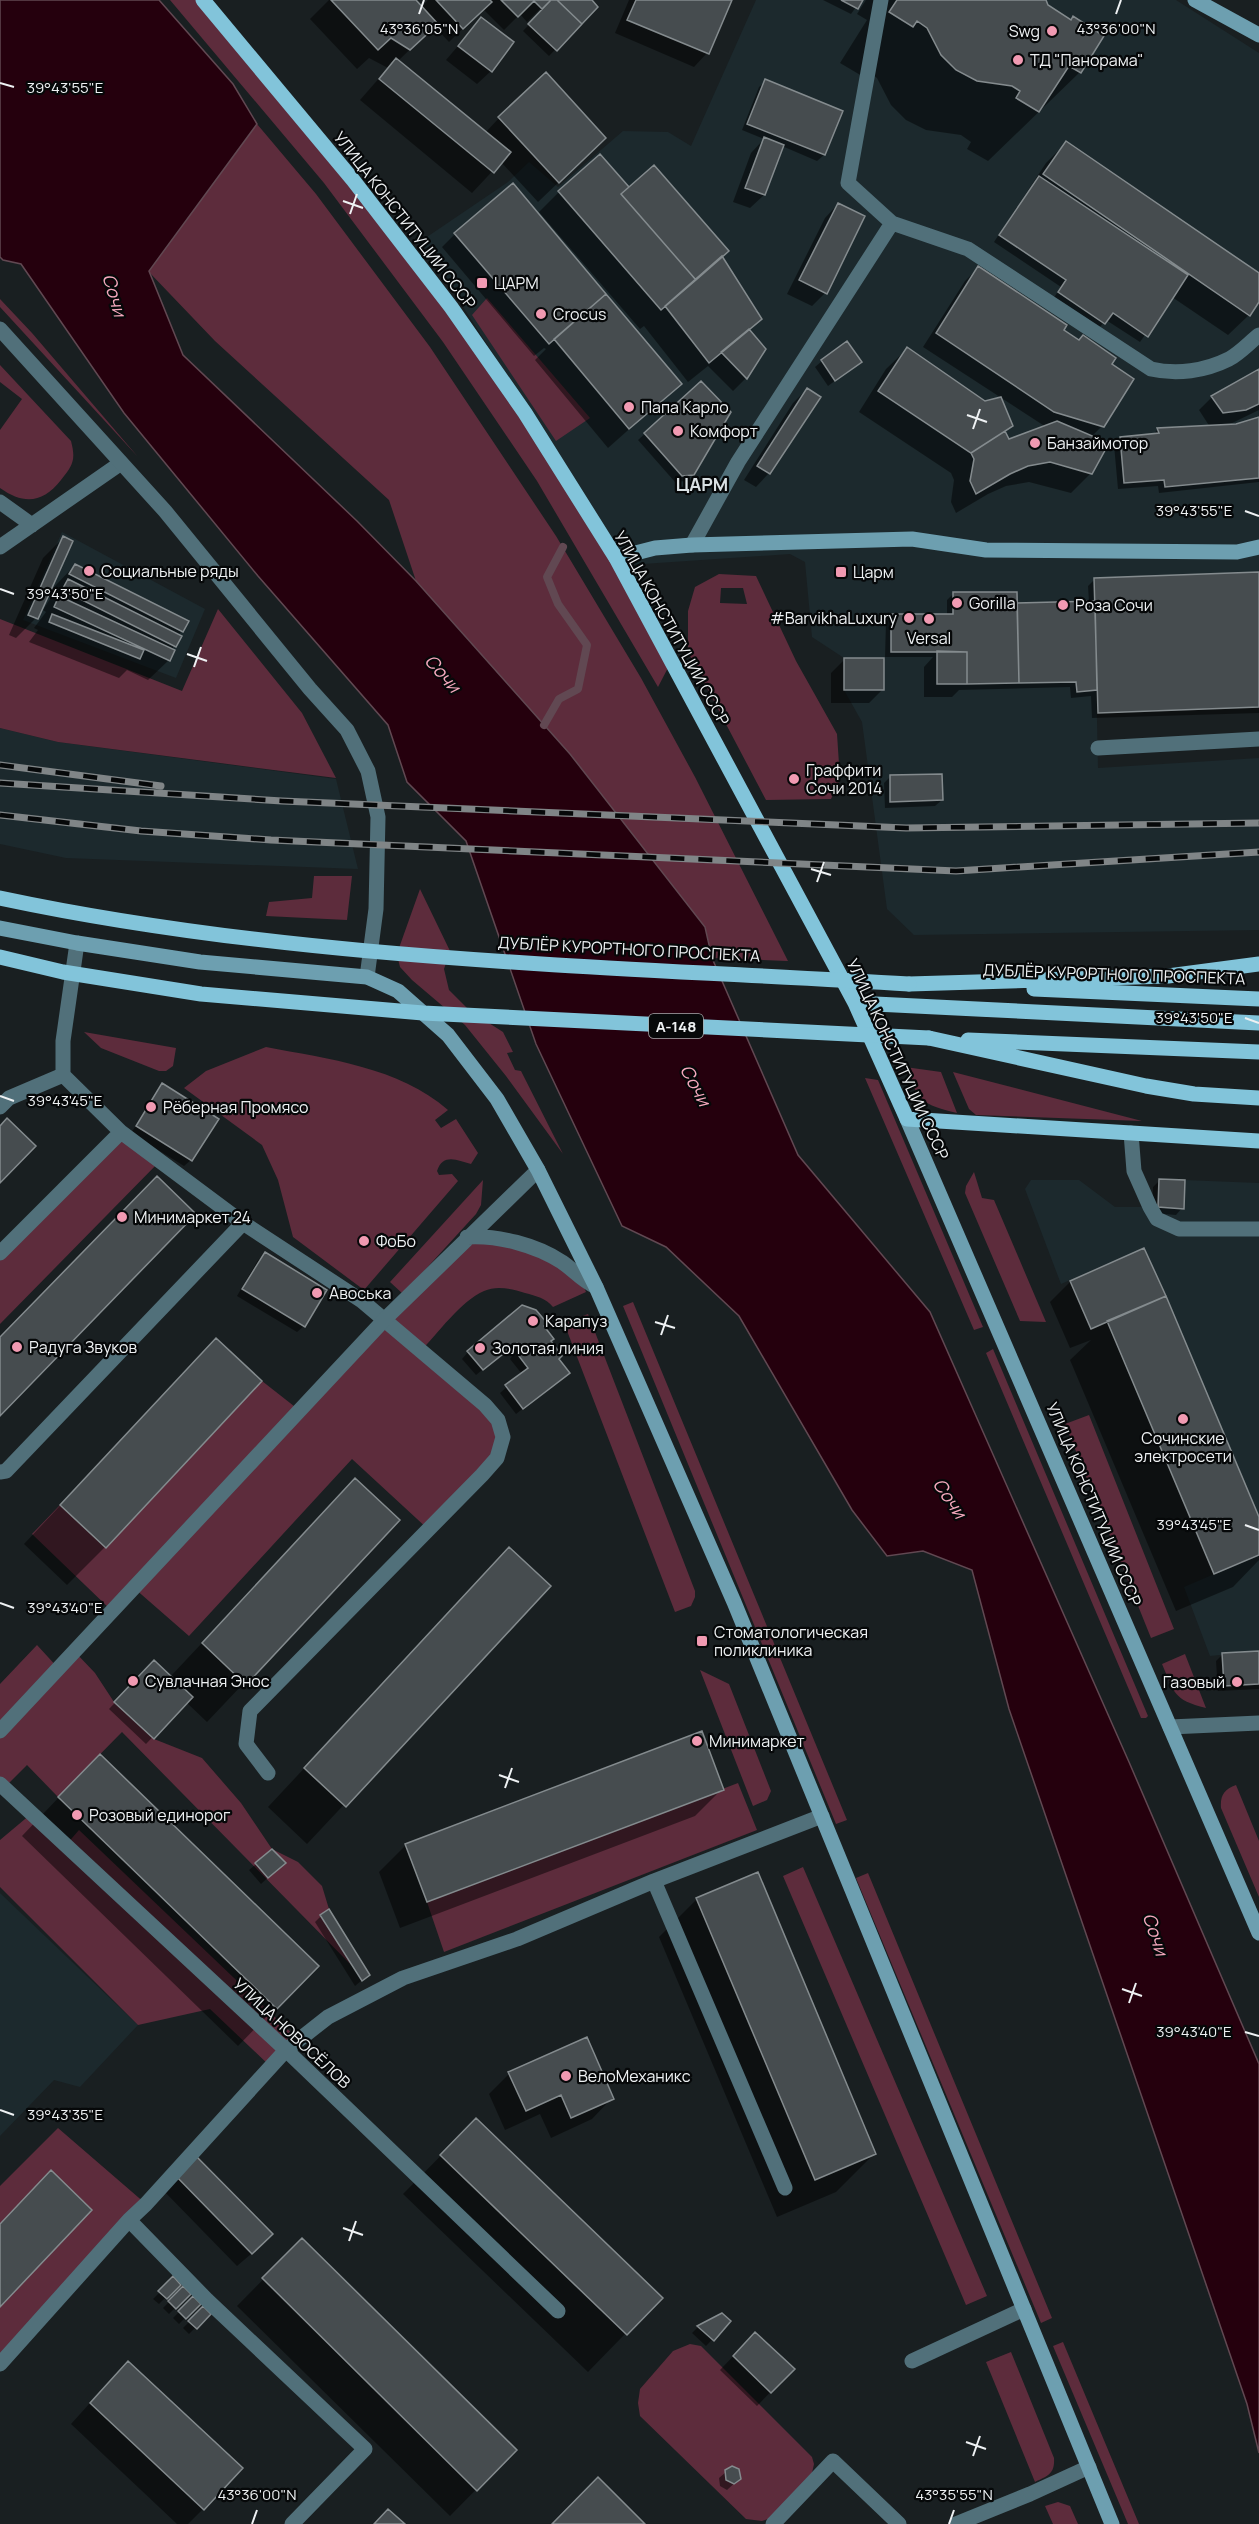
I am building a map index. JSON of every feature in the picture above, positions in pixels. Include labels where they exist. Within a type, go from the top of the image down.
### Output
[{"type":"main road","name":"УЛИЦА КОНСТИТУЦИИ СССР","points":[[203,0],[353,180],[451,307],[516,398],[616,558],[855,1003],[907,1119]]},
{"type":"main road","name":"ДУБЛЁР КУРОРТНОГО ПРОСПЕКТА","points":[[0,898],[66,912],[205,934],[416,955],[909,984],[1259,999]]},
{"type":"main road","name":"А-148","points":[[0,957],[63,972],[201,994],[423,1013],[1259,1052]]},
{"type":"main road","points":[[909,984],[1168,976],[1259,964]]},
{"type":"main road","points":[[855,1003],[1259,1023]]},
{"type":"main road","name":"А-148","points":[[929,1038],[1146,1086],[1194,1094],[1259,1098]]},
{"type":"main road","points":[[907,1119],[1259,1141]]},
{"type":"street","points":[[881,0],[848,183],[892,223],[968,249],[1150,369],[1169,373],[1201,369],[1231,358],[1259,335]]},
{"type":"street","points":[[1195,0],[1259,35]]},
{"type":"street","points":[[692,545],[738,462],[892,223]]},
{"type":"street","points":[[0,329],[165,511],[346,730],[368,771],[378,817],[376,909],[367,977]]},
{"type":"street","points":[[0,547],[122,463]]},
{"type":"street","points":[[0,502],[32,525]]},
{"type":"street","points":[[616,558],[640,551],[692,545],[912,539],[986,550],[1237,552],[1259,547]]},
{"type":"street","points":[[1098,748],[1259,739]]},
{"type":"street","points":[[0,928],[77,943],[200,962],[367,977],[398,991],[448,1035],[497,1099],[538,1170],[596,1287],[734,1602],[1112,2524]]},
{"type":"street","points":[[77,943],[63,1041],[63,1075],[121,1132],[243,1223],[362,1301],[385,1319],[420,1352],[485,1405],[498,1420],[503,1437],[497,1458],[482,1475],[250,1711],[246,1744],[268,1773]]},
{"type":"street","points":[[0,1107],[9,1098],[63,1075]]},
{"type":"street","name":"УЛИЦА КОНСТИТУЦИИ СССР","points":[[907,1119],[1259,1933]]},
{"type":"street","points":[[0,1253],[121,1132]]},
{"type":"street","points":[[1131,1132],[1134,1171],[1157,1219],[1179,1229],[1259,1229]]},
{"type":"street","points":[[0,1731],[385,1319],[538,1170]]},
{"type":"street","points":[[0,1472],[6,1471],[243,1223]]},
{"type":"street","points":[[467,1237],[487,1236],[524,1245],[562,1263],[581,1280],[596,1287]]},
{"type":"street","points":[[1170,1727],[1259,1723]]},
{"type":"street","name":"УЛИЦА НОВОСЁЛОВ","points":[[0,1784],[286,2050],[558,2311]]},
{"type":"street","points":[[0,2364],[286,2050],[328,2017],[381,1987],[517,1939],[654,1881],[822,1816]]},
{"type":"street","points":[[654,1881],[785,2188]]},
{"type":"street","points":[[129,2220],[207,2300],[365,2449],[292,2524]]},
{"type":"street","points":[[912,2361],[1024,2310]]},
{"type":"street","points":[[773,2524],[833,2461],[899,2524]]},
{"type":"street","points":[[956,2524],[1089,2467]]},
{"type":"shaded area","points":[[159,0],[233,84],[257,124],[316,194],[430,347],[556,536],[641,678],[695,777],[788,961],[712,958],[705,927],[570,754],[416,581],[389,500],[215,341],[148,271],[251,132]]},
{"type":"shaded area","points":[[170,0],[203,0],[516,398],[671,662],[658,687],[537,481],[443,342],[324,183]]},
{"type":"shaded area","points":[[756,0],[1176,0],[1259,53],[1259,572],[1094,578],[1098,768],[1259,758],[1259,930],[914,935],[887,909],[862,722],[844,690],[844,658],[812,637],[805,562],[790,554],[628,565],[421,241],[508,182],[529,162],[558,187],[623,131],[668,132],[691,146]]},
{"type":"shaded area","points":[[487,298],[590,418],[556,441],[472,315]]},
{"type":"shaded area","points":[[0,299],[32,333],[138,457],[0,307]]},
{"type":"shaded area","points":[[0,365],[71,441],[73,458],[71,466],[54,488],[33,499],[17,497],[0,488],[0,430],[22,399],[0,382]]},
{"type":"shaded area","name":"Социальные ряды","points":[[62,532],[205,609],[176,678],[23,620]]},
{"type":"shaded area","points":[[719,574],[756,576],[796,661],[837,734],[840,779],[831,799],[766,800],[688,652],[688,611],[695,587]],"holes":[[[721,588],[743,588],[747,604],[720,603]]]},
{"type":"shaded area","points":[[218,609],[302,713],[336,778],[58,742],[0,728],[0,619],[182,691]]},
{"type":"shaded area","points":[[0,728],[58,742],[336,779],[358,869],[66,858],[0,844]]},
{"type":"shaded area","points":[[314,876],[352,876],[347,920],[266,916],[269,902],[312,898]]},
{"type":"shaded area","points":[[420,889],[450,951],[444,969],[449,990],[470,1011],[503,1032],[513,1052],[507,1053],[515,1070],[521,1071],[563,1154],[465,1025],[400,967],[399,948]]},
{"type":"shaded area","points":[[84,1032],[176,1048],[173,1066],[166,1071],[159,1071],[101,1048]]},
{"type":"shaded area","points":[[266,1047],[362,1067],[408,1084],[429,1095],[448,1110],[435,1120],[441,1128],[456,1119],[478,1153],[471,1164],[451,1159],[440,1165],[437,1171],[439,1175],[452,1174],[458,1181],[364,1290],[293,1237],[278,1180],[262,1145],[184,1088],[206,1071]]},
{"type":"shaded area","points":[[905,1067],[941,1072],[957,1113],[936,1107],[923,1099],[914,1087]]},
{"type":"shaded area","points":[[953,1072],[1142,1121],[976,1115],[969,1109]]},
{"type":"shaded area","points":[[865,1078],[878,1080],[983,1327],[974,1330]]},
{"type":"shaded area","points":[[121,1132],[160,1161],[0,1324],[0,1253]]},
{"type":"shaded area","points":[[974,1172],[982,1198],[994,1200],[1046,1322],[1020,1321],[965,1193],[966,1186]]},
{"type":"shaded area","points":[[1159,1179],[1259,1183],[1259,1517],[1144,1248],[1061,1284],[1025,1189],[1031,1180],[1079,1180],[1115,1207],[1157,1207]]},
{"type":"shaded area","points":[[483,1180],[481,1205],[476,1214],[403,1294],[390,1282]]},
{"type":"shaded area","points":[[464,1239],[528,1247],[581,1280],[586,1292],[553,1307],[547,1301],[520,1292],[504,1288],[489,1289],[467,1302],[420,1352],[498,1420],[497,1458],[429,1530],[352,1459],[189,1636],[134,1588],[112,1611],[32,1534],[60,1505],[106,1548],[262,1381],[299,1410]]},
{"type":"shaded area","points":[[633,1302],[847,1820],[836,1824],[623,1306]]},
{"type":"shaded area","points":[[588,1314],[695,1591],[691,1606],[675,1612],[564,1323]]},
{"type":"shaded area","points":[[993,1349],[1148,1716],[1146,1718],[1141,1718],[986,1353]]},
{"type":"shaded area","points":[[1089,1415],[1174,1629],[1151,1638],[1065,1424]]},
{"type":"shaded area","points":[[1259,1555],[1259,1651],[1210,1656],[1184,1587]]},
{"type":"shaded area","points":[[37,1645],[59,1669],[75,1652],[95,1673],[114,1702],[154,1739],[202,1758],[241,1803],[272,1849],[298,1862],[322,1886],[329,1909],[320,1915],[355,1969],[122,1732],[58,1797],[27,1765],[4,1788],[0,1784],[0,1684]]},
{"type":"shaded area","points":[[1185,1654],[1206,1708],[1187,1702],[1176,1694],[1162,1664]]},
{"type":"shaded area","points":[[700,1670],[729,1684],[771,1791],[767,1800],[753,1806]]},
{"type":"shaded area","points":[[738,1783],[757,1830],[444,1952],[427,1902]]},
{"type":"shaded area","points":[[1236,1785],[1259,1841],[1259,1897],[1221,1808],[1224,1793]]},
{"type":"shaded area","points":[[31,1814],[66,1845],[79,1830],[299,2040],[271,2067],[210,2009],[138,2025],[0,1887],[0,1840]]},
{"type":"shaded area","points":[[803,1867],[987,2296],[966,2305],[783,1876]]},
{"type":"shaded area","points":[[868,1873],[1052,2318],[1041,2323],[856,1878]]},
{"type":"shaded area","points":[[0,1893],[138,2025],[80,2087],[54,2080],[0,2136]]},
{"type":"shaded area","points":[[58,2128],[146,2204],[0,2364],[0,2186]]},
{"type":"shaded area","points":[[1063,2342],[1139,2524],[1128,2524],[1053,2346]]},
{"type":"shaded area","points":[[690,2344],[701,2346],[812,2457],[814,2464],[812,2473],[771,2518],[762,2521],[746,2519],[640,2416],[638,2403],[640,2389],[673,2351]]},
{"type":"shaded area","points":[[1011,2352],[1054,2458],[1050,2474],[1035,2482],[986,2362]]},
{"type":"shaded area","points":[[1058,2502],[1070,2506],[1078,2524],[1053,2524],[1045,2506]]},
{"type":"water","name":"Сочи","points":[[0,0],[159,0],[233,84],[257,124],[149,271],[183,355],[357,521],[416,581],[570,754],[705,927],[712,958],[798,1155],[930,1312],[1129,1762],[1259,2064],[1259,2453],[1247,2404],[1009,1709],[972,1570],[923,1551],[887,1556],[852,1510],[739,1316],[666,1247],[622,1226],[536,1044],[466,841],[407,782],[388,725],[258,576],[124,413],[21,264],[3,260],[0,257]]},
{"type":"building","points":[[331,0],[416,0],[438,24],[410,50],[391,38],[378,50]]},
{"type":"building","points":[[436,0],[490,0],[492,2],[463,29]]},
{"type":"building","points":[[501,0],[551,0],[542,9],[534,1],[518,17]]},
{"type":"building","points":[[551,0],[557,0],[582,24],[557,51],[528,24]]},
{"type":"building","points":[[557,0],[592,0],[598,7],[582,24]]},
{"type":"building","points":[[636,0],[732,0],[709,54],[627,20]]},
{"type":"building","points":[[841,0],[863,0],[858,9]]},
{"type":"building","name":"ТД \"Панорама\"","points":[[897,0],[1046,0],[1048,5],[1071,20],[1073,16],[1104,36],[1081,73],[1069,66],[1039,112],[1016,98],[1020,91],[1012,86],[977,81],[956,70],[941,55],[927,28],[917,21],[913,27],[889,12]]},
{"type":"building","points":[[481,17],[514,42],[492,72],[458,46]]},
{"type":"building","points":[[396,58],[511,152],[494,173],[379,79]]},
{"type":"building","points":[[546,72],[606,138],[559,183],[498,117]]},
{"type":"building","points":[[765,79],[843,111],[825,155],[747,124]]},
{"type":"building","points":[[764,137],[784,145],[765,195],[745,188]]},
{"type":"building","points":[[1066,141],[1259,273],[1259,302],[1250,316],[1043,174]]},
{"type":"building","points":[[600,154],[629,187],[621,194],[696,280],[661,310],[558,191]]},
{"type":"building","points":[[654,165],[729,251],[696,280],[621,194]]},
{"type":"building","points":[[1039,176],[1188,275],[1148,337],[1113,313],[1105,324],[1058,292],[1066,280],[999,235]]},
{"type":"building","points":[[513,183],[606,294],[549,344],[454,233]]},
{"type":"building","points":[[838,203],[865,216],[827,294],[799,280]]},
{"type":"building","points":[[722,256],[762,319],[709,363],[665,306]]},
{"type":"building","points":[[978,266],[1067,325],[1064,330],[1079,340],[1083,335],[1116,358],[1112,364],[1134,379],[1104,427],[1054,412],[936,333]]},
{"type":"building","points":[[606,294],[682,384],[629,429],[554,339]]},
{"type":"building","points":[[749,329],[766,349],[747,379],[721,352]]},
{"type":"building","points":[[847,341],[862,362],[835,381],[821,360]]},
{"type":"building","points":[[907,347],[985,401],[1001,397],[1013,426],[971,453],[878,391]]},
{"type":"building","points":[[1259,369],[1259,404],[1246,410],[1223,413],[1211,396]]},
{"type":"building","points":[[701,381],[731,412],[694,475],[682,476],[644,433]]},
{"type":"building","points":[[807,388],[821,397],[770,474],[757,466]]},
{"type":"building","points":[[1259,417],[1259,478],[1165,487],[1164,480],[1124,483],[1120,437],[1159,433],[1157,428],[1236,424]]},
{"type":"building","points":[[1057,421],[1109,443],[1092,474],[1050,462],[1028,466],[976,494],[970,481],[974,459],[971,453],[1005,431],[1009,439]]},
{"type":"building","points":[[63,536],[73,541],[38,619],[28,615]]},
{"type":"building","points":[[75,564],[189,621],[183,632],[69,574]]},
{"type":"building","points":[[1259,572],[1259,707],[1098,713],[1094,578]]},
{"type":"building","points":[[68,579],[182,636],[176,647],[62,590]]},
{"type":"building","points":[[953,592],[1017,592],[1019,683],[967,684],[967,652],[891,652],[891,614],[953,614]]},
{"type":"building","points":[[59,596],[175,650],[170,661],[54,607]]},
{"type":"building","points":[[1095,601],[1097,690],[1077,692],[1076,682],[1019,683],[1017,603]]},
{"type":"building","points":[[52,614],[144,650],[140,659],[49,622]]},
{"type":"building","points":[[937,651],[967,652],[967,684],[937,684]]},
{"type":"building","points":[[844,658],[884,658],[884,690],[844,690]]},
{"type":"building","points":[[942,774],[943,800],[890,802],[890,775]]},
{"type":"building","points":[[162,1083],[219,1119],[192,1161],[136,1126]]},
{"type":"building","points":[[7,1118],[36,1146],[0,1183],[0,1126]]},
{"type":"building","points":[[157,1176],[196,1214],[0,1416],[0,1337]]},
{"type":"building","points":[[1159,1179],[1185,1180],[1184,1209],[1158,1207]]},
{"type":"building","points":[[1144,1248],[1166,1296],[1091,1329],[1070,1281]]},
{"type":"building","points":[[265,1252],[327,1290],[305,1327],[242,1289]]},
{"type":"building","name":"Сочинские электросети","points":[[1166,1296],[1259,1517],[1259,1555],[1214,1574],[1107,1321]]},
{"type":"building","points":[[522,1305],[536,1310],[547,1323],[544,1326],[554,1339],[551,1341],[562,1356],[559,1359],[570,1373],[523,1409],[505,1385],[528,1368],[515,1351],[520,1347],[517,1343],[483,1370],[467,1351]]},
{"type":"building","points":[[216,1338],[262,1381],[106,1548],[60,1505]]},
{"type":"building","points":[[355,1478],[400,1520],[246,1685],[202,1643]]},
{"type":"building","points":[[509,1547],[551,1586],[346,1807],[304,1768]]},
{"type":"building","points":[[1259,1651],[1259,1684],[1224,1686],[1222,1653]]},
{"type":"building","points":[[154,1660],[193,1697],[154,1739],[114,1702]]},
{"type":"building","points":[[702,1731],[724,1790],[427,1902],[405,1844]]},
{"type":"building","points":[[100,1754],[319,1966],[277,2009],[58,1797]]},
{"type":"building","points":[[272,1849],[286,1863],[268,1878],[255,1863]]},
{"type":"building","points":[[758,1872],[876,2154],[815,2180],[696,1898]]},
{"type":"building","points":[[329,1909],[370,1975],[362,1981],[320,1915]]},
{"type":"building","points":[[587,2037],[614,2099],[571,2118],[561,2095],[526,2111],[508,2072]]},
{"type":"building","points":[[476,2118],[663,2298],[627,2335],[440,2155]]},
{"type":"building","points":[[193,2153],[273,2234],[252,2254],[174,2174]]},
{"type":"building","points":[[51,2170],[92,2210],[0,2307],[0,2224]]},
{"type":"building","points":[[302,2238],[517,2450],[477,2491],[262,2278]]},
{"type":"building","points":[[173,2276],[181,2285],[167,2299],[158,2291]]},
{"type":"building","points":[[183,2286],[191,2294],[176,2309],[168,2301]]},
{"type":"building","points":[[193,2296],[201,2304],[186,2319],[178,2311]]},
{"type":"building","points":[[203,2306],[211,2314],[197,2329],[188,2321]]},
{"type":"building","points":[[722,2313],[731,2321],[714,2341],[697,2326]]},
{"type":"building","points":[[755,2332],[795,2369],[771,2393],[733,2356]]},
{"type":"building","points":[[128,2361],[243,2468],[204,2510],[90,2403]]},
{"type":"building","points":[[732,2466],[739,2469],[741,2479],[734,2484],[726,2480],[725,2470]]},
{"type":"building","points":[[598,2477],[645,2524],[552,2524]]},
{"type":"building","points":[[388,2509],[405,2524],[374,2524]]},
{"type":"waterway","points":[[544,725],[559,699],[578,689],[587,645],[558,604],[547,577],[563,547]]},
{"type":"railway","points":[[0,765],[161,786]]},
{"type":"railway","points":[[0,783],[282,801],[906,828],[1259,823]]},
{"type":"railway","points":[[0,815],[141,831],[271,840],[956,871],[1259,852]]},
{"type":"place","name":"Swg","points":[[1052,31]]},
{"type":"place","name":"ТД \"Панорама\"","points":[[1018,60]]},
{"type":"place","name":"ЦАРМ","points":[[482,283]]},
{"type":"place","name":"Crocus","points":[[541,314]]},
{"type":"place","name":"Папа Карло","points":[[629,407]]},
{"type":"place","name":"Комфорт","points":[[678,431]]},
{"type":"place","name":"Банзаймотор","points":[[1035,443]]},
{"type":"place","name":"Социальные ряды","points":[[89,571]]},
{"type":"place","name":"Царм","points":[[841,572]]},
{"type":"place","name":"Gorilla","points":[[957,603]]},
{"type":"place","name":"Роза Сочи","points":[[1063,605]]},
{"type":"place","name":"#BarvikhaLuxury","points":[[909,618]]},
{"type":"place","name":"Versal","points":[[929,619]]},
{"type":"place","name":"Граффити Сочи 2014","points":[[794,779]]},
{"type":"place","name":"Рёберная Промясо","points":[[151,1107]]},
{"type":"place","name":"Минимаркет 24","points":[[122,1217]]},
{"type":"place","name":"ФоБо","points":[[364,1241]]},
{"type":"place","name":"Авоська","points":[[317,1293]]},
{"type":"place","name":"Карапуз","points":[[533,1321]]},
{"type":"place","name":"Радуга Звуков","points":[[17,1347]]},
{"type":"place","name":"Золотая линия","points":[[480,1348]]},
{"type":"place","name":"Сочинские электросети","points":[[1183,1419]]},
{"type":"place","name":"Стоматологическая поликлиника","points":[[702,1641]]},
{"type":"place","name":"Сувлачная Энос","points":[[133,1681]]},
{"type":"place","name":"Газовый","points":[[1237,1682]]},
{"type":"place","name":"Минимаркет","points":[[697,1741]]},
{"type":"place","name":"Розовый единорог","points":[[77,1815]]},
{"type":"place","name":"ВелоМеханикс","points":[[566,2076]]},
{"type":"district","name":"ЦАРМ","points":[[702,484]]}]
